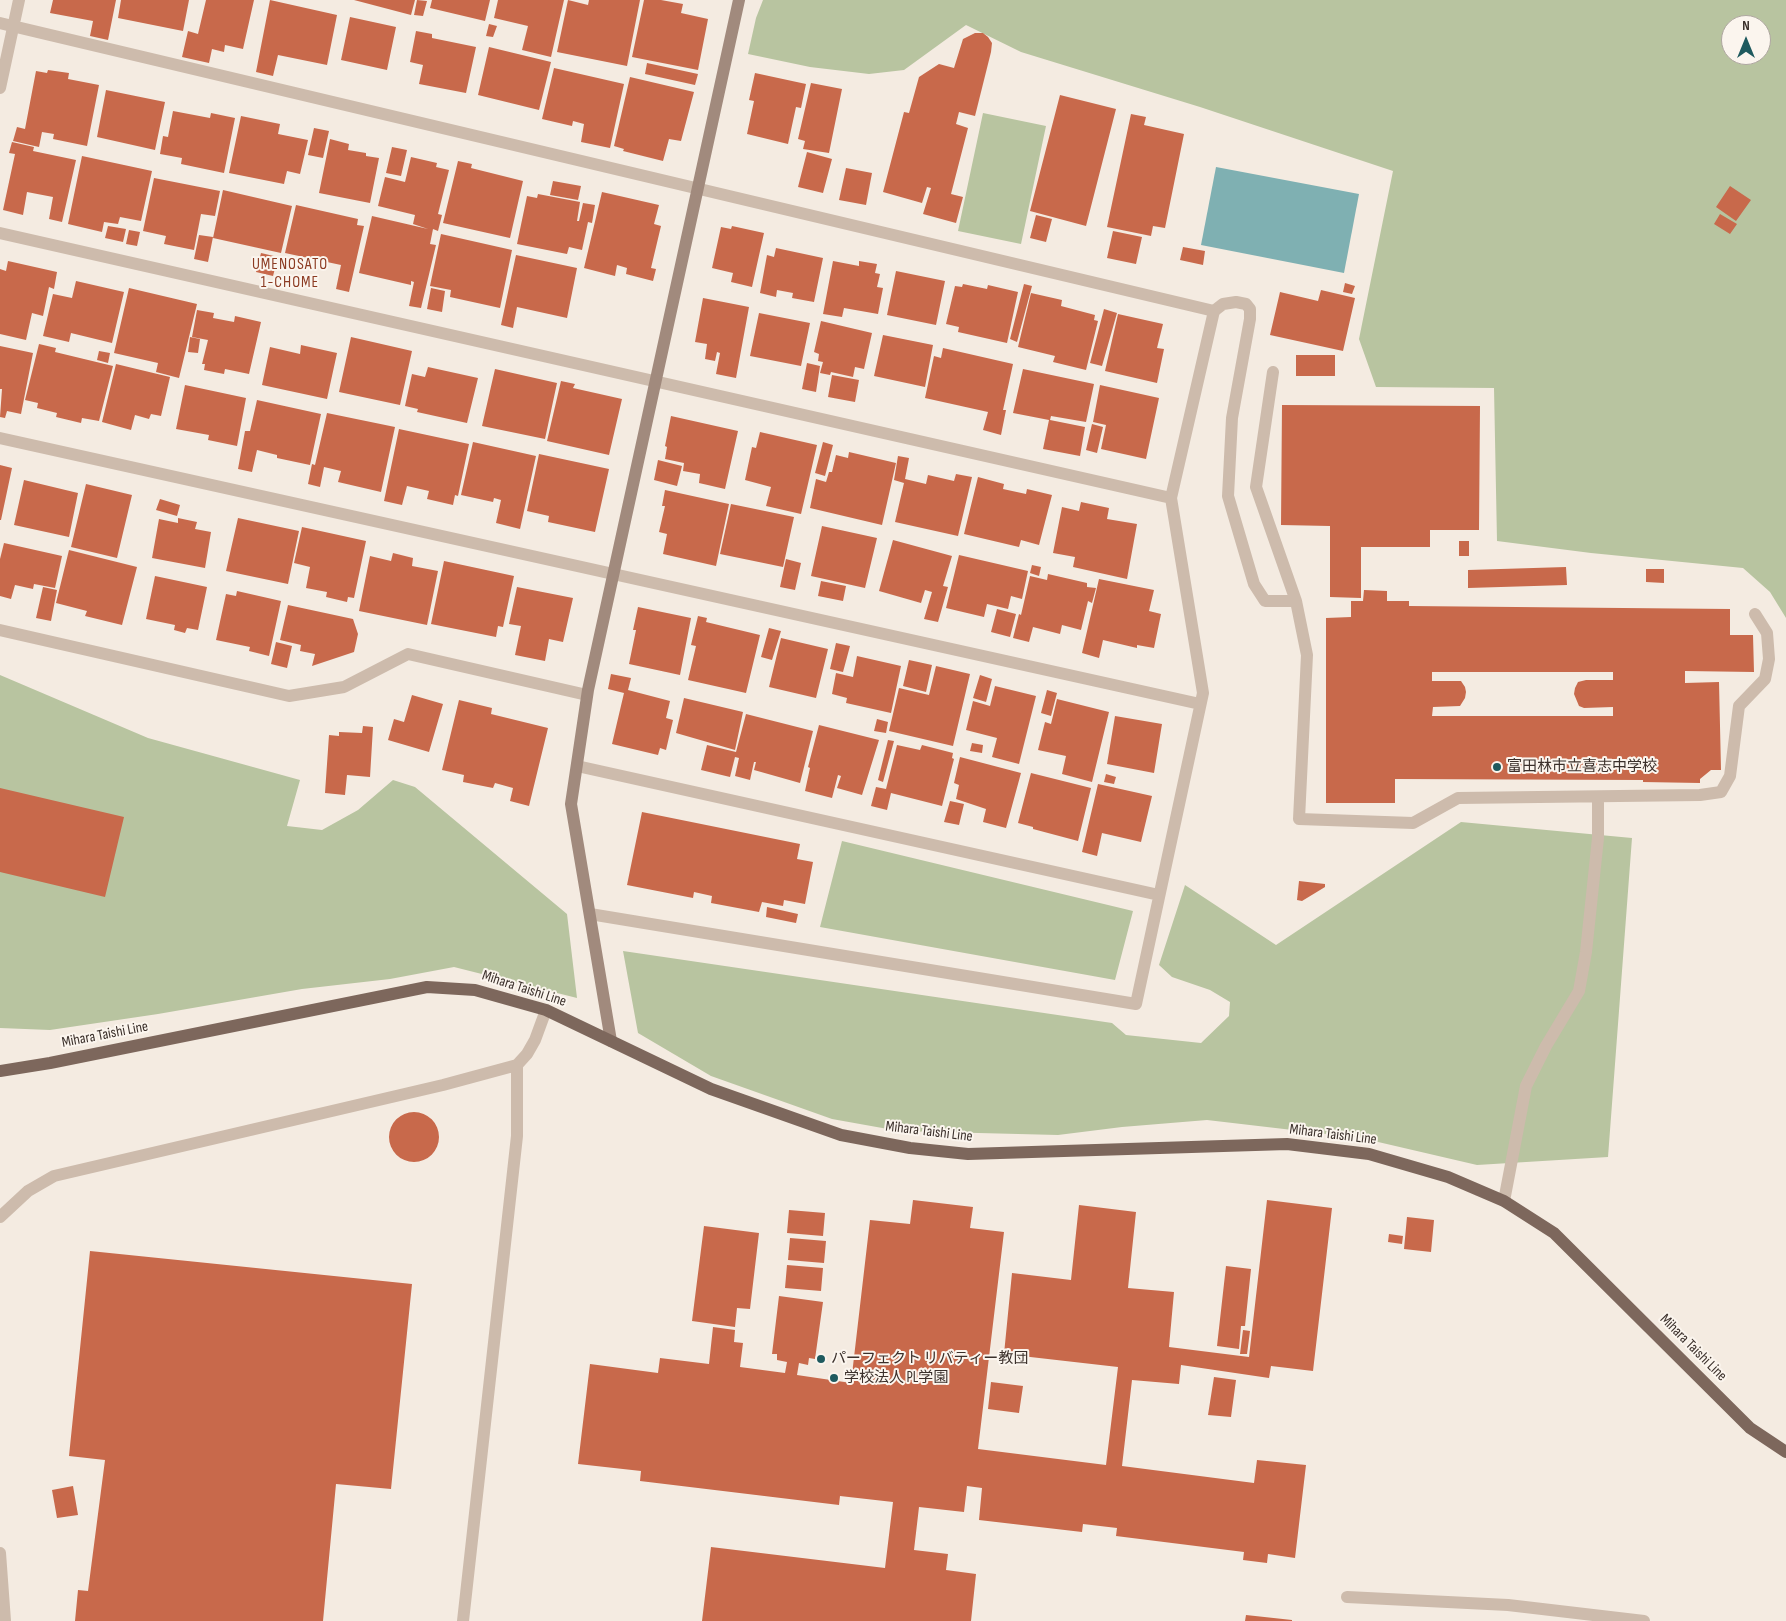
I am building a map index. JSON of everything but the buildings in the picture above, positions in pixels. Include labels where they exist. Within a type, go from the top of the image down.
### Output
[{"type":"main road","name":"Mihara Taishi Line","points":[[0,1071],[50,1063],[427,987],[475,990],[546,1010],[711,1089],[841,1135],[910,1148],[968,1154],[1287,1144],[1369,1154],[1448,1177],[1504,1201],[1554,1233],[1750,1428],[1786,1452]]},
{"type":"street","points":[[0,88],[19,0]]},
{"type":"street","points":[[612,1041],[571,804],[588,695],[739,0]]},
{"type":"street","points":[[0,24],[1214,311]]},
{"type":"street","points":[[0,233],[1171,498]]},
{"type":"street","points":[[590,914],[1136,1004],[1203,693],[1171,498],[1214,311],[1223,304],[1236,302],[1246,304],[1250,309],[1250,319],[1232,418],[1228,496],[1254,584],[1265,601],[1296,601]]},
{"type":"street","points":[[1273,372],[1256,487],[1296,601],[1307,655],[1299,819],[1413,823],[1458,798],[1700,795],[1721,792],[1730,776],[1738,706],[1765,678],[1769,659],[1767,633],[1755,614]]},
{"type":"street","points":[[0,438],[1200,704]]},
{"type":"street","points":[[0,630],[289,696],[344,687],[408,654],[588,695]]},
{"type":"street","points":[[577,766],[1159,895]]},
{"type":"street","points":[[1504,1201],[1526,1086],[1546,1046],[1579,991],[1586,952],[1598,838],[1598,797]]},
{"type":"street","points":[[0,1217],[28,1191],[54,1176],[433,1087],[517,1065],[527,1054],[535,1040],[546,1010]]},
{"type":"street","points":[[462,1621],[517,1136],[517,1065]]},
{"type":"street","points":[[0,1553],[5,1621]]},
{"type":"street","points":[[1347,1597],[1508,1605],[1644,1621]]},
{"type":"green space","points":[[763,0],[1786,0],[1786,618],[1770,592],[1743,568],[1591,553],[1497,541],[1494,388],[1376,387],[1359,339],[1393,171],[1200,107],[1021,52],[966,25],[904,70],[869,74],[810,67],[748,54],[756,18]]},
{"type":"green space","points":[[983,113],[1046,126],[1021,244],[958,231]]},
{"type":"green space","points":[[0,675],[148,738],[300,780],[287,826],[322,830],[358,810],[393,780],[415,787],[567,914],[577,998],[454,967],[390,979],[302,989],[158,1014],[50,1030],[0,1028]]},
{"type":"green space","points":[[1461,822],[1632,838],[1608,1157],[1477,1165],[1361,1138],[1207,1120],[1122,1127],[1058,1135],[899,1131],[832,1119],[711,1076],[638,1033],[623,951],[1112,1023],[1126,1035],[1201,1043],[1229,1016],[1230,1002],[1210,990],[1172,977],[1159,965],[1185,885],[1276,945]]},
{"type":"green space","points":[[842,841],[1133,911],[1115,980],[820,927]]},
{"type":"water","points":[[1216,167],[1359,194],[1344,273],[1201,245]]},
{"type":"place","name":"富田林市立喜志中学校","points":[[1497,767]]},
{"type":"place","name":"パーフェクト リバティー教団","points":[[821,1359]]},
{"type":"place","name":"学校法人 PL学園","points":[[834,1378]]},
{"type":"district","name":"UMENOSATO 1-CHOME","points":[[290,274]]}]
